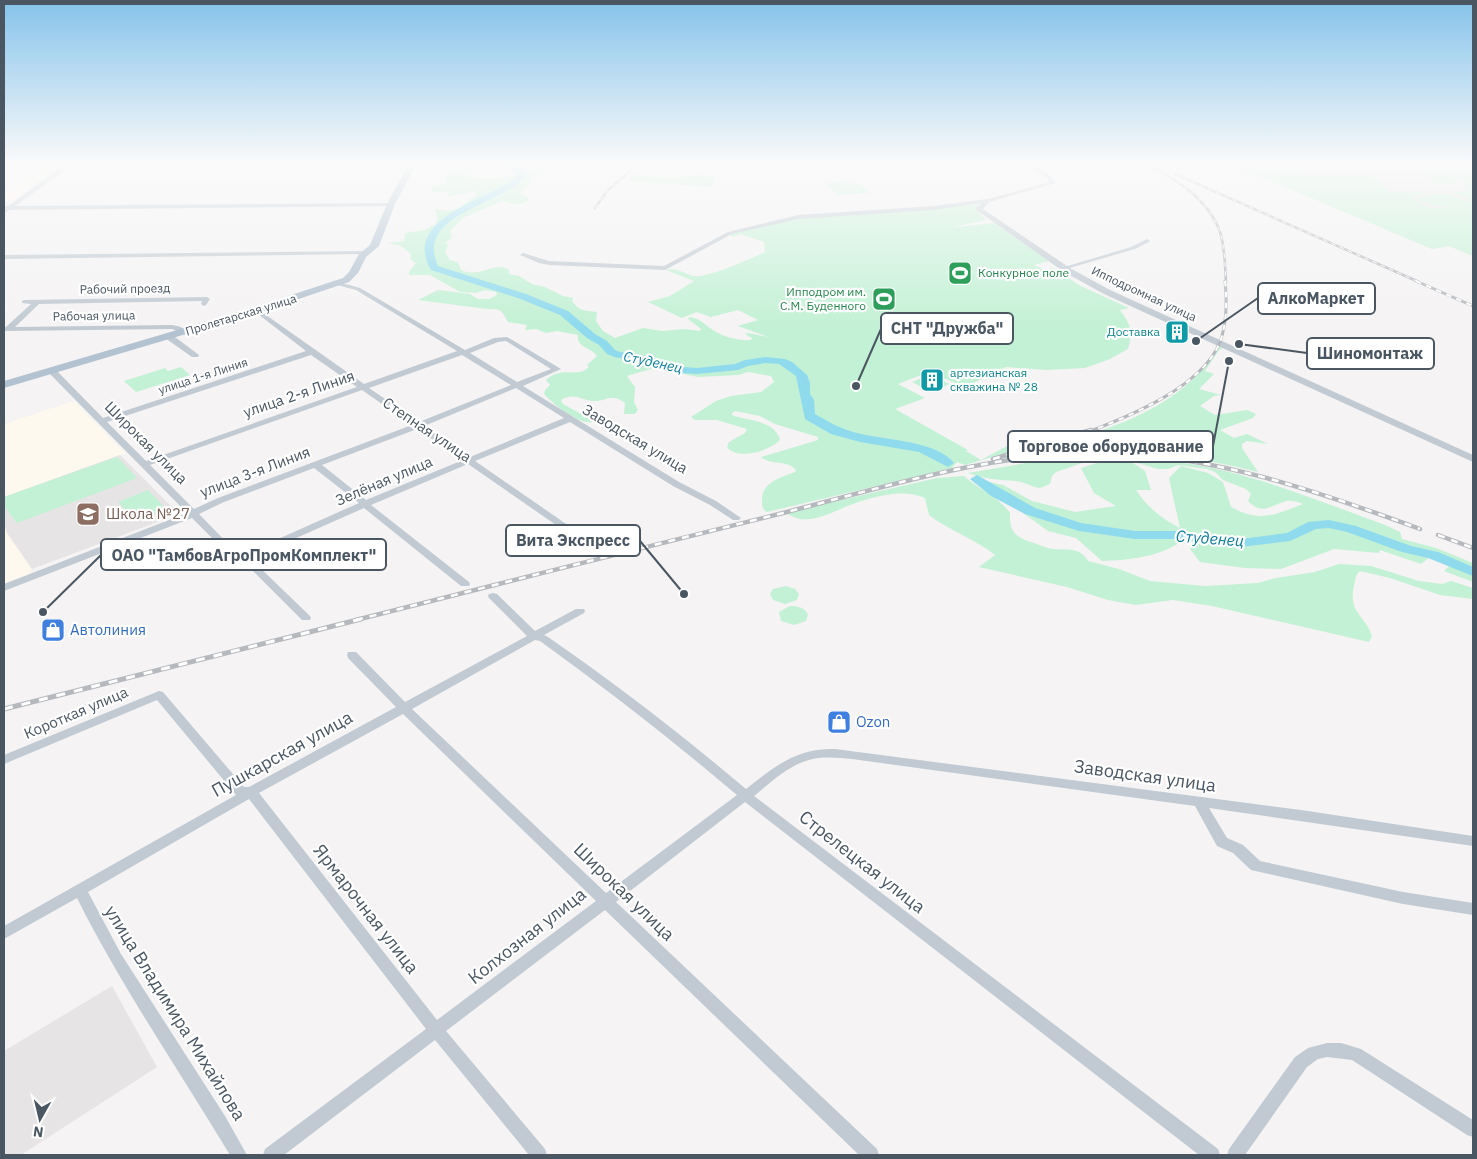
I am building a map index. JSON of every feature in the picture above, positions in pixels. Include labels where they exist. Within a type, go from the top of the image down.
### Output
[{"type":"main road","name":"Пролетарская улица","points":[[4,385],[339,284],[353,273],[362,256],[374,246],[386,217]]},
{"type":"street","points":[[524,255],[549,263],[665,268],[725,234],[798,217]]},
{"type":"street","name":"Ипподромная улица","points":[[989,217],[1064,268],[1107,292],[1473,459]]},
{"type":"street","points":[[1064,268],[1133,248],[1147,241]]},
{"type":"street","points":[[4,257],[366,252]]},
{"type":"street","name":"Заводская улица","points":[[339,284],[358,289],[676,484],[714,503],[736,518]]},
{"type":"street","name":"Рабочий проезд","points":[[24,302],[207,299],[204,304]]},
{"type":"street","points":[[6,329],[37,302]]},
{"type":"street","name":"Степная улица","points":[[256,310],[312,352],[598,550]]},
{"type":"street","name":"Рабочая улица","points":[[6,329],[172,327],[184,332]]},
{"type":"street","points":[[168,336],[195,355]]},
{"type":"street","points":[[463,352],[497,340],[508,340],[556,368],[554,371],[518,386]]},
{"type":"street","name":"улица 1-я Линия","points":[[101,421],[312,352]]},
{"type":"street","name":"улица 2-я Линия","points":[[146,464],[463,352]]},
{"type":"street","name":"Широкая улица","points":[[52,371],[239,560],[249,562],[306,618]]},
{"type":"street","name":"улица 3-я Линия","points":[[4,588],[193,512],[518,386]]},
{"type":"street","name":"Зелёная улица","points":[[239,560],[365,504],[569,419]]},
{"type":"street","points":[[316,464],[465,584]]},
{"type":"street","name":"Стрелецкая улица","points":[[493,596],[533,636],[544,639],[597,676],[746,796],[1212,1155]]},
{"type":"street","name":"Пушкарская улица","points":[[4,933],[251,792],[580,611]]},
{"type":"street","name":"Широкая улица","points":[[352,655],[404,708],[604,901],[871,1155]]},
{"type":"street","name":"Короткая улица","points":[[4,760],[159,695]]},
{"type":"street","name":"Ярмарочная улица","points":[[159,695],[241,792],[251,792],[436,1030],[539,1155]]},
{"type":"street","name":"Заводская улица","points":[[811,754],[838,753],[1199,801],[1473,841]]},
{"type":"street","name":"Колхозная улица","points":[[271,1155],[604,901],[793,762],[811,754]]},
{"type":"street","points":[[1199,801],[1222,842],[1238,849],[1256,866],[1403,898],[1473,909]]},
{"type":"street","name":"улица Владимира Михайлова","points":[[80,890],[111,952],[200,1089],[239,1155]]},
{"type":"street","points":[[1235,1155],[1301,1062],[1309,1055],[1320,1050],[1344,1050],[1369,1061],[1473,1129]]},
{"type":"shaded area","points":[[1357,217],[1473,217],[1473,256],[1449,246],[1432,249]]},
{"type":"shaded area","points":[[74,401],[125,453],[4,497],[4,424]]},
{"type":"shaded area","name":"Школа №27","points":[[120,455],[175,510],[171,517],[32,569],[7,533],[4,523],[4,497]]},
{"type":"shaded area","points":[[4,523],[7,533],[32,569],[29,574],[4,584]]},
{"type":"shaded area","points":[[112,986],[157,1067],[21,1155],[4,1155],[4,1051]]},
{"type":"green space","points":[[465,217],[450,231],[452,238],[446,242],[448,246],[445,252],[450,260],[458,262],[461,270],[474,272],[504,267],[509,270],[509,274],[519,276],[532,284],[545,287],[563,296],[573,298],[572,301],[580,309],[597,312],[596,321],[603,331],[615,338],[643,328],[662,331],[685,329],[700,331],[701,329],[688,319],[689,317],[699,320],[721,335],[741,340],[751,340],[752,338],[745,334],[768,337],[738,326],[758,320],[738,310],[711,317],[697,312],[682,318],[648,302],[670,296],[694,281],[666,270],[671,269],[700,276],[725,269],[765,252],[764,242],[740,234],[734,237],[729,235],[795,219],[818,217],[983,217],[986,220],[948,228],[994,223],[1049,261],[1034,265],[1046,270],[1053,268],[1081,286],[1129,308],[1120,310],[1130,328],[1128,349],[1110,359],[1085,368],[1047,370],[1006,367],[965,387],[929,372],[898,384],[925,398],[895,409],[968,450],[966,451],[981,460],[1009,445],[1016,450],[965,465],[957,462],[952,468],[767,512],[762,505],[763,495],[768,485],[796,470],[788,465],[765,460],[761,457],[818,440],[818,437],[775,424],[760,416],[735,411],[732,415],[760,422],[773,428],[780,440],[761,451],[746,454],[738,453],[727,447],[729,442],[745,433],[747,429],[717,420],[695,420],[691,417],[716,401],[731,396],[761,392],[774,382],[771,376],[748,372],[738,375],[698,377],[654,368],[627,376],[635,387],[634,402],[638,410],[635,414],[624,414],[625,403],[616,398],[593,401],[570,397],[561,400],[563,404],[592,420],[592,422],[573,417],[544,394],[550,385],[546,380],[559,373],[580,372],[589,367],[587,365],[597,356],[579,342],[578,335],[557,331],[546,333],[536,329],[525,330],[527,325],[508,322],[502,312],[498,310],[418,300],[438,290],[470,294],[478,299],[489,299],[497,295],[496,292],[485,290],[476,293],[460,292],[430,275],[409,275],[409,272],[416,263],[410,259],[411,254],[401,246],[388,243],[404,241],[405,233],[424,230],[436,224],[437,218]]},
{"type":"green space","points":[[1357,217],[1473,217],[1473,256],[1449,246],[1432,249]]},
{"type":"green space","points":[[1219,345],[1223,348],[1219,350],[1205,371],[1214,374],[1199,389],[1221,395],[1214,396],[1200,406],[1215,415],[1247,410],[1256,414],[1253,418],[1220,430],[1234,438],[1247,434],[1268,444],[1247,441],[1242,444],[1242,448],[1258,472],[1235,466],[1141,452],[1069,450],[997,460],[1090,434],[1121,423],[1151,409],[1178,392],[1201,371]]},
{"type":"green space","points":[[181,367],[190,375],[136,392],[124,381],[165,368],[168,371]]},
{"type":"green space","points":[[931,374],[949,384],[931,392],[912,382]]},
{"type":"green space","points":[[117,457],[137,478],[17,523],[4,506],[4,497]]},
{"type":"green space","points":[[1061,457],[1153,460],[1210,468],[1261,481],[1311,497],[1385,525],[1400,532],[1402,539],[1436,548],[1473,563],[1473,582],[1444,571],[1450,565],[1430,557],[1421,564],[1380,550],[1379,553],[1334,549],[1281,569],[1245,568],[1200,562],[1190,549],[1193,542],[1185,538],[1177,544],[1157,553],[1123,560],[1102,561],[1076,538],[1048,531],[1016,508],[987,492],[977,479],[1003,485],[1032,501],[1075,512],[1116,506],[1094,493],[1081,468],[1103,461],[1125,461],[1091,460],[1056,472],[1052,476],[1050,484],[1040,488],[1019,482],[986,478],[968,473]],"holes":[[[1130,461],[1158,469],[1168,469],[1178,465],[1215,472],[1223,480],[1246,489],[1251,494],[1248,501],[1262,509],[1288,501],[1303,504],[1267,516],[1241,512],[1231,507],[1223,482],[1208,473],[1181,466],[1169,478],[1180,528],[1155,512],[1140,496],[1136,490],[1151,490],[1145,471]]]},
{"type":"green space","points":[[964,476],[1005,507],[1010,513],[1012,530],[1023,539],[1050,549],[1077,551],[1088,561],[1119,569],[1150,581],[1205,586],[1258,583],[1315,572],[1339,564],[1371,566],[1419,581],[1442,584],[1451,581],[1473,588],[1473,599],[1440,595],[1390,578],[1360,571],[1356,576],[1353,602],[1358,613],[1369,628],[1372,636],[1369,642],[1212,606],[1173,600],[1136,605],[1108,600],[1067,587],[979,567],[995,555],[929,515],[925,498],[916,495],[906,493],[874,497],[812,519],[800,519],[785,513],[937,478]]},
{"type":"green space","points":[[148,490],[166,509],[136,521],[118,502]]},
{"type":"green space","points":[[786,586],[795,589],[799,594],[797,600],[785,604],[773,600],[770,594],[773,589]]},
{"type":"green space","points":[[790,606],[805,610],[808,615],[806,621],[794,625],[781,621],[779,612]]},
{"type":"waterway","name":"Студенец","points":[[452,217],[434,232],[429,243],[428,255],[434,268],[522,296],[564,313],[591,336],[603,343],[611,352],[618,355],[652,360],[682,370],[697,371],[738,367],[745,363],[765,360],[781,361],[788,364],[801,375],[804,383],[804,394],[808,400],[809,416],[835,431],[860,438],[923,449],[948,463]]},
{"type":"waterway","name":"Студенец","points":[[977,479],[996,493],[1030,511],[1079,527],[1135,535],[1182,535],[1214,542],[1241,543],[1290,537],[1313,525],[1329,524],[1351,529],[1407,549],[1433,555],[1473,572]]},
{"type":"railway","points":[[1213,217],[1222,238],[1226,282]]},
{"type":"railway","points":[[1272,217],[1419,282]]},
{"type":"railway","points":[[1088,432],[1124,418],[1163,398],[1198,373],[1211,358],[1220,342],[1226,312],[1225,281]]},
{"type":"railway","points":[[1416,281],[1473,306]]},
{"type":"railway","points":[[993,459],[1091,430]]},
{"type":"railway","points":[[356,620],[900,482],[1021,458],[1061,454],[1142,455],[1223,467],[1342,501],[1420,529]]},
{"type":"railway","points":[[1438,535],[1473,548]]},
{"type":"railway","points":[[4,709],[361,619]]},
{"type":"place","name":"Конкурное поле","points":[[960,273]]},
{"type":"place","name":"Ипподром им. С.М. Буденного","points":[[884,299]]},
{"type":"place","name":"Доставка","points":[[1177,332]]},
{"type":"place","name":"АлкоМаркет","points":[[1196,341]]},
{"type":"place","name":"Шиномонтаж","points":[[1239,344]]},
{"type":"place","name":"Торговое оборудование","points":[[1229,361]]},
{"type":"place","name":"артезианская скважина № 28","points":[[932,380]]},
{"type":"place","name":"СНТ \"Дружба\"","points":[[856,386]]},
{"type":"place","name":"Школа №27","points":[[88,514]]},
{"type":"place","name":"Вита Экспресс","points":[[684,594]]},
{"type":"place","name":"ОАО \"ТамбовАгроПромКомплект\"","points":[[43,612]]},
{"type":"place","name":"Автолиния","points":[[53,630]]},
{"type":"place","name":"Ozon","points":[[839,722]]}]
